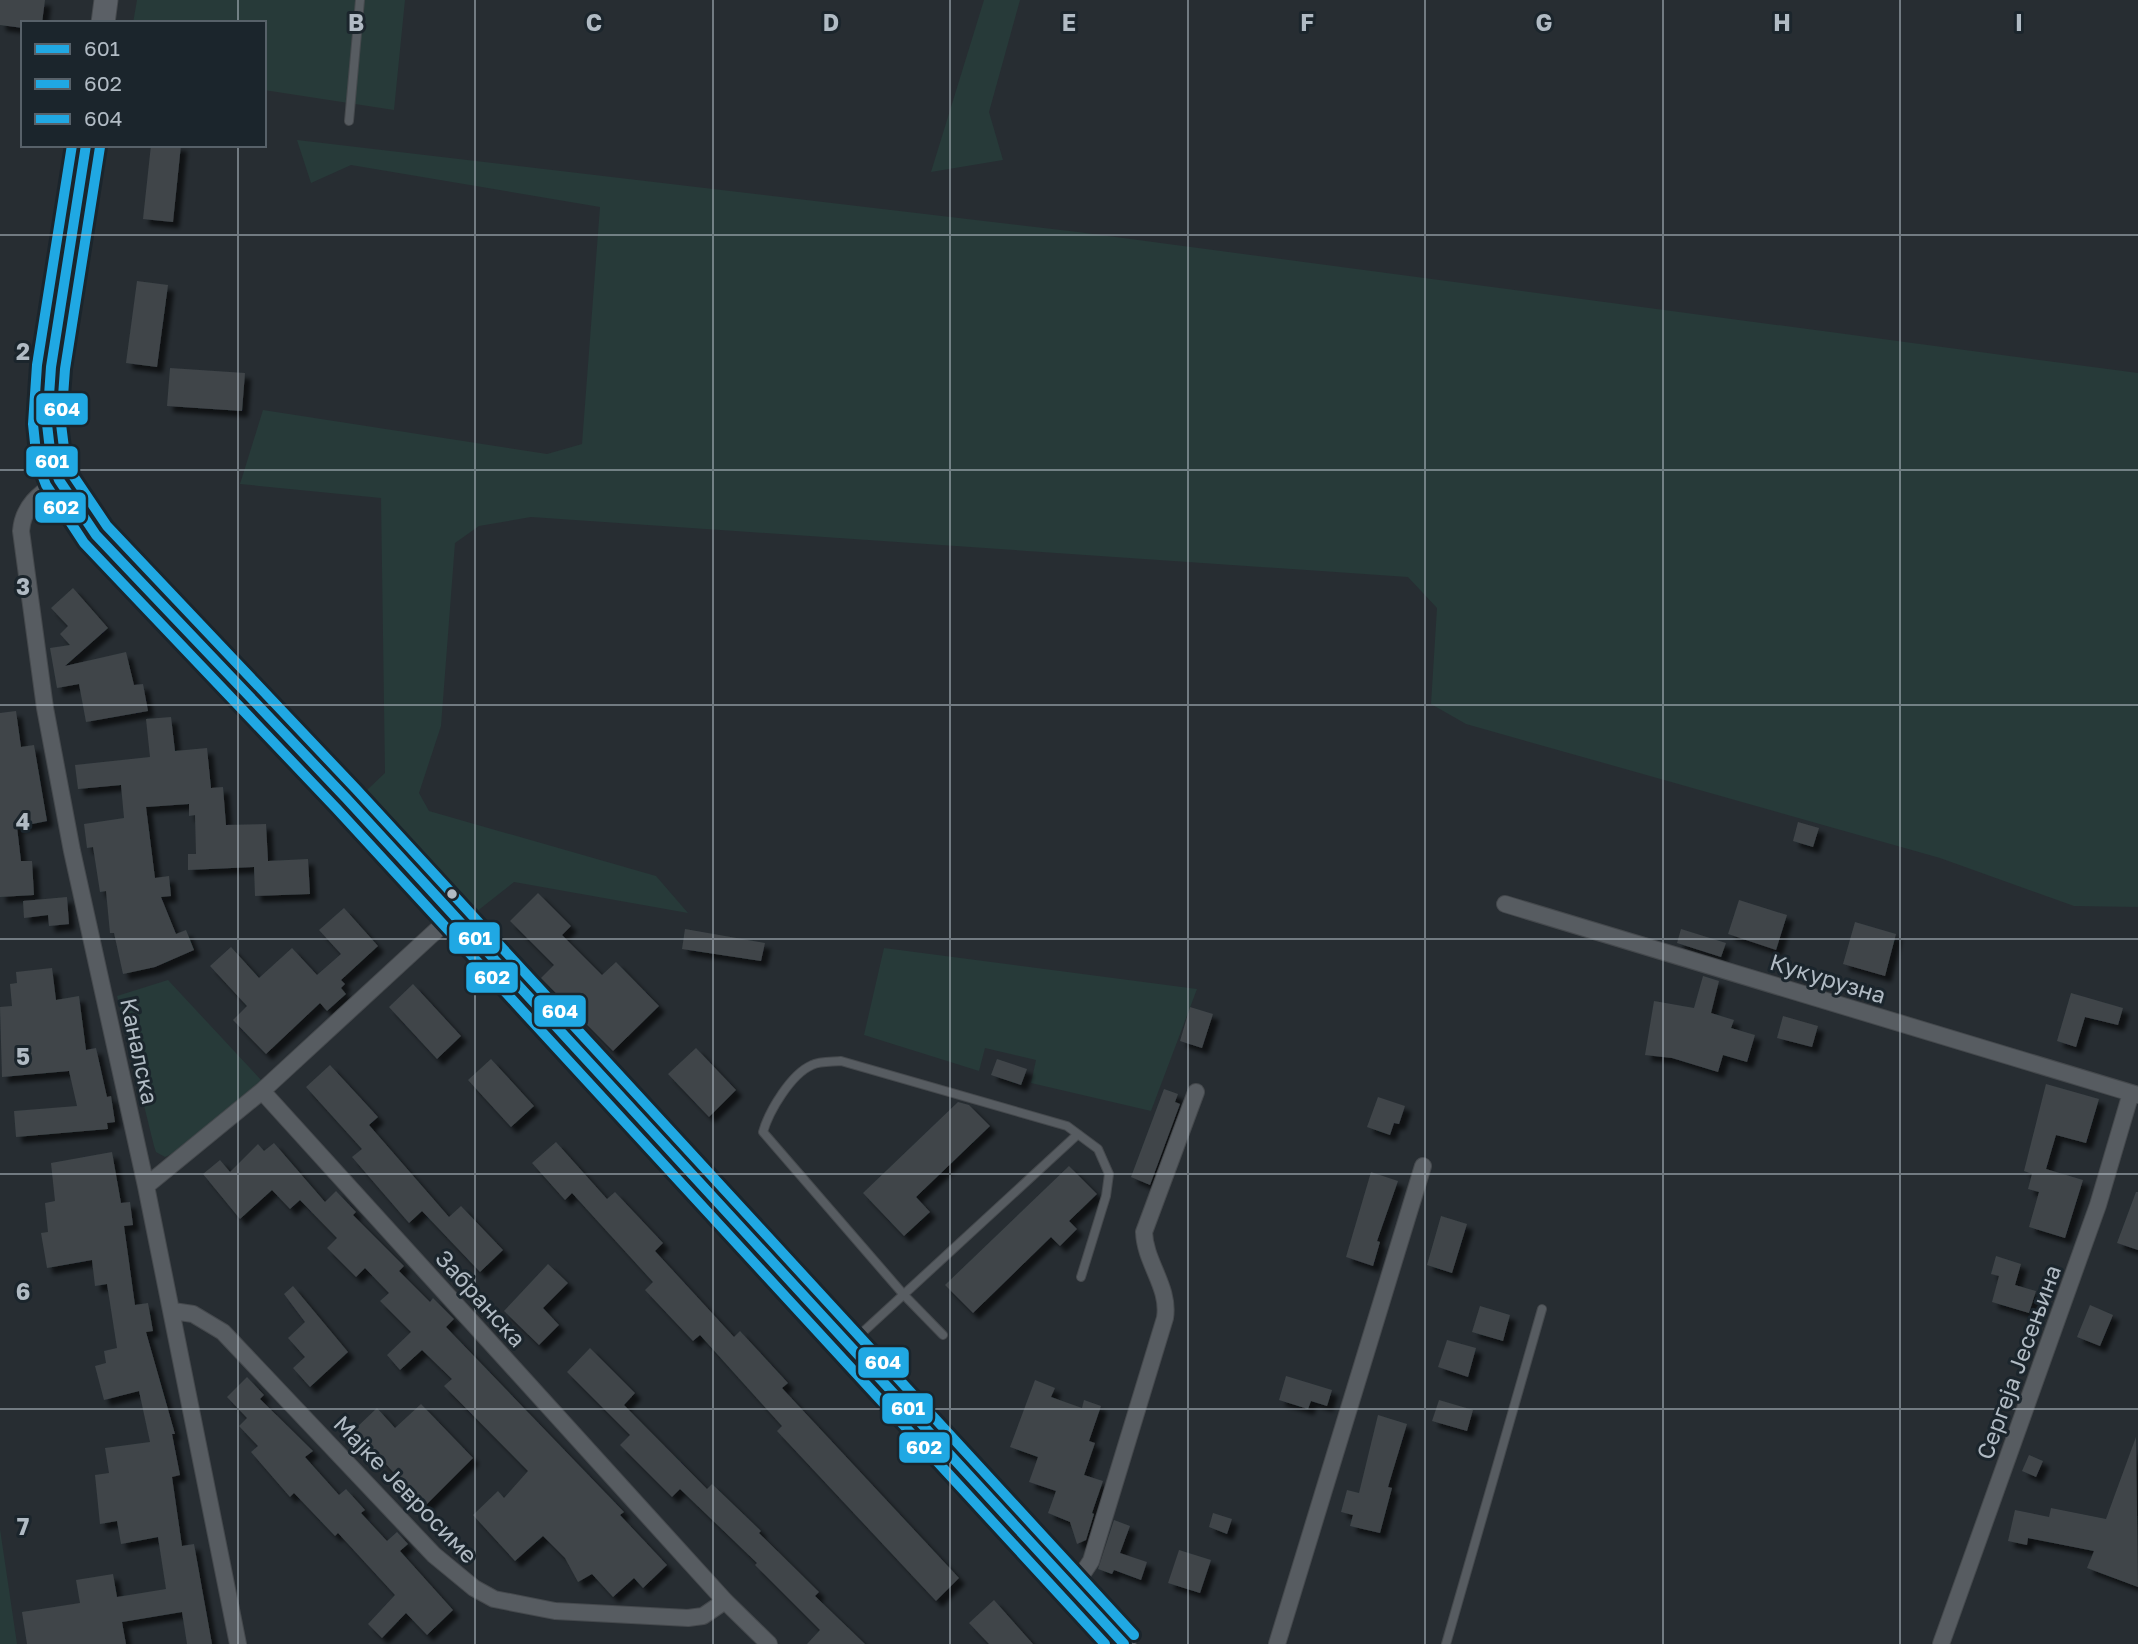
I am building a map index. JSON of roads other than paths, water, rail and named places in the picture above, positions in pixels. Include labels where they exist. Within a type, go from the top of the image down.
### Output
[{"type":"main road","points":[[103,21],[106,0]]},
{"type":"main road","points":[[86,147],[47,407],[48,439],[59,480],[96,535],[1124,1644]]},
{"type":"street","name":"Каналска","points":[[59,480],[32,501],[25,512],[21,531],[45,708],[62,799],[173,1311],[238,1644]]},
{"type":"street","name":"Кукурузна","points":[[1505,904],[2134,1094]]},
{"type":"street","points":[[146,1186],[262,1091],[452,916]]},
{"type":"street","name":"Забранска","points":[[262,1091],[726,1601],[769,1644]]},
{"type":"street","points":[[1073,1588],[1090,1561],[1165,1318],[1165,1297],[1147,1253],[1144,1232],[1196,1092]]},
{"type":"street","name":"Сергеја Јесењина","points":[[1941,1644],[2098,1205],[2134,1094]]},
{"type":"street","points":[[1277,1644],[1423,1166]]},
{"type":"street","name":"Мајке Јевросиме","points":[[173,1311],[193,1314],[223,1332],[434,1555],[474,1588],[494,1599],[555,1612],[675,1618],[703,1616],[726,1601]]},
{"type":"lane","points":[[349,121],[359,0]]},
{"type":"lane","points":[[943,1335],[904,1295],[763,1132],[768,1116],[788,1086],[813,1064],[841,1061],[1067,1126],[1098,1149],[1110,1174],[1106,1196],[1081,1277]]},
{"type":"lane","points":[[849,1345],[1078,1134]]},
{"type":"lane","points":[[1446,1644],[1542,1309]]}]
